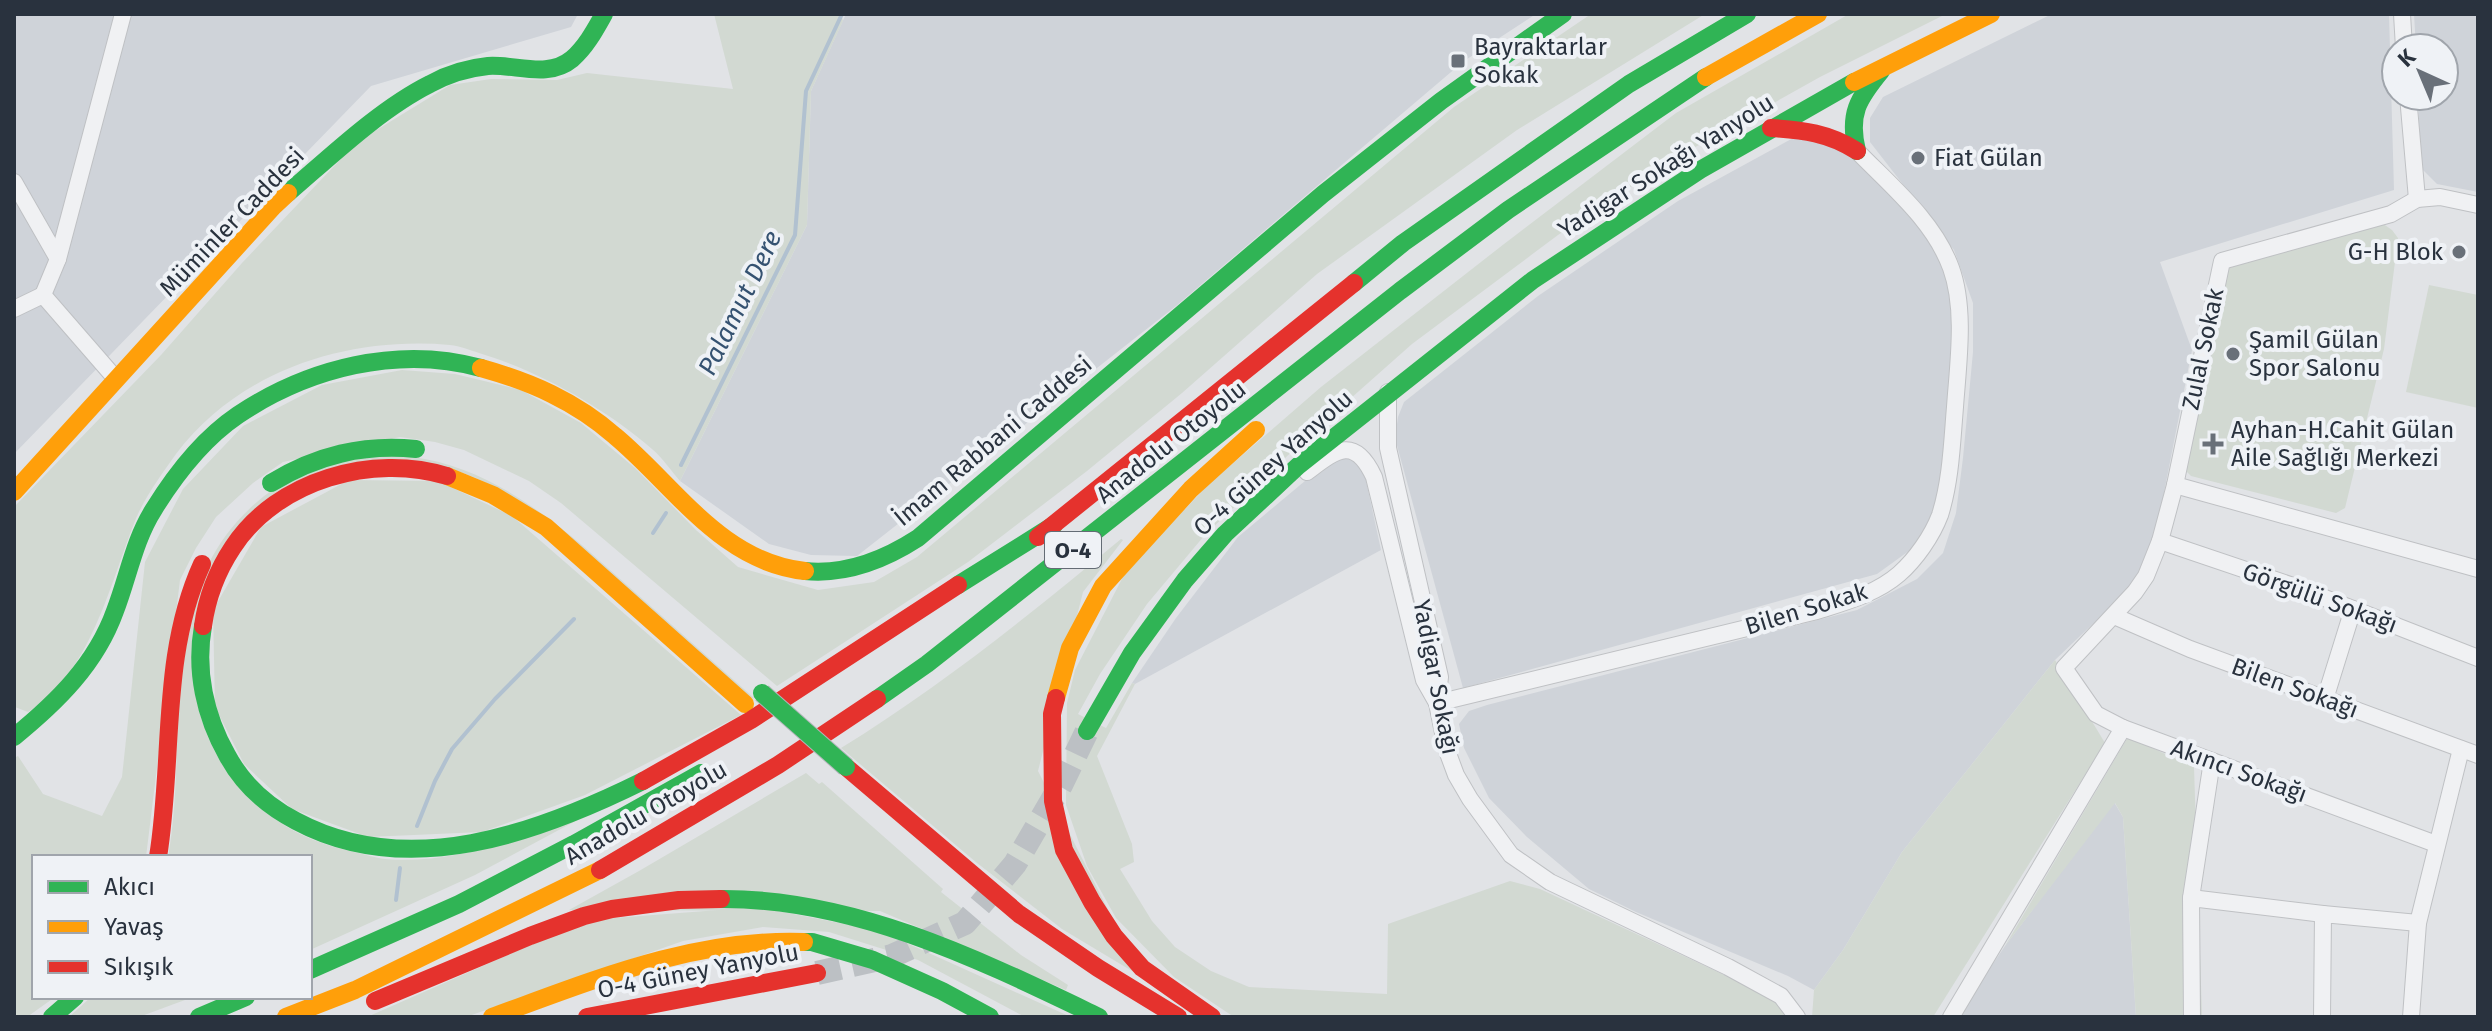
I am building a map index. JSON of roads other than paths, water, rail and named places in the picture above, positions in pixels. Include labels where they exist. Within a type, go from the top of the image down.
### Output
[{"type":"main road","name":"Müminler Caddesi","points":[[14,492],[273,207],[324,162],[398,103],[456,72],[490,66],[548,70],[570,61],[586,44],[604,14]]},
{"type":"main road","name":"İmam Rabbani Caddesi","points":[[14,737],[48,709],[83,671],[98,648],[110,625],[151,513],[173,479],[201,447],[241,412],[283,386],[326,370],[372,359],[438,359],[471,364],[526,380],[554,393],[599,422],[722,538],[742,552],[780,568],[828,572],[853,568],[897,552],[970,495],[1296,216],[1450,94],[1563,14]]},
{"type":"main road","name":"Anadolu Otoyolu","points":[[744,745],[820,696],[940,611],[1054,525],[1403,243],[1629,84],[1747,14]]},
{"type":"main road","name":"Anadolu Otoyolu","points":[[286,1017],[355,990],[604,868],[838,726],[927,664],[1388,300],[1508,210],[1694,84],[1818,14]]},
{"type":"main road","name":"Yadigar Sokağı Yanyolu","points":[[1388,392],[1524,286],[1649,202],[1771,128],[1884,66],[1991,14]]},
{"type":"main road","points":[[1857,151],[1852,116],[1884,66]]},
{"type":"main road","points":[[1309,386],[1515,220],[1694,84]]},
{"type":"main road","points":[[1771,128],[1815,131],[1836,137],[1857,151]]},
{"type":"main road","name":"O-4 Güney Yanyolu","points":[[1087,731],[1146,630],[1226,534],[1305,460],[1388,392]]},
{"type":"main road","points":[[1212,1017],[1142,968],[1114,936],[1064,850],[1053,801],[1052,714],[1070,648],[1103,586],[1191,489],[1274,414]]},
{"type":"main road","points":[[257,493],[309,462],[337,453],[369,446],[439,453]]},
{"type":"main road","points":[[817,768],[775,731],[745,704],[546,527],[515,505],[481,488],[438,473],[397,466],[363,469],[334,475],[298,490],[272,507],[247,529],[232,548],[211,592],[204,615],[199,659],[208,715],[239,774],[254,791],[298,823],[348,842],[411,849],[462,845],[518,832],[586,807],[674,765],[812,682],[1054,525]]},
{"type":"main road","points":[[158,855],[166,801],[171,687],[183,609],[195,575],[208,552]]},
{"type":"main road","points":[[757,688],[1019,914],[1178,1017]]},
{"type":"main road","points":[[14,718],[30,720],[48,709]]},
{"type":"main road","name":"Anadolu Otoyolu","points":[[312,969],[459,904],[574,844],[717,762]]},
{"type":"main road","points":[[336,1017],[552,927],[611,909],[662,902],[735,898],[806,904],[887,925],[980,961],[1099,1017]]},
{"type":"main road","points":[[985,909],[1021,938]]},
{"type":"main road","points":[[492,1017],[630,967],[702,949],[780,941],[812,942],[873,960],[990,1017]]},
{"type":"main road","name":"O-4 Güney Yanyolu","points":[[587,1017],[817,973]]},
{"type":"main road","points":[[52,1017],[73,999]]},
{"type":"main road","points":[[199,1017],[241,999]]},
{"type":"street","points":[[14,309],[43,295],[58,259],[123,14]]},
{"type":"street","points":[[2409,112],[2417,199]]},
{"type":"street","name":"Bilen Sokak","points":[[1437,703],[1802,615],[1863,596],[1899,575],[1924,546],[1939,516],[1952,448],[1961,340],[1952,271],[1939,241],[1905,199],[1857,151]]},
{"type":"street","points":[[14,182],[58,259]]},
{"type":"street","name":"Zulal Sokak","points":[[2064,668],[2135,592],[2146,576],[2160,541],[2175,485],[2222,261],[2391,214],[2417,199],[2440,197],[2478,205]]},
{"type":"street","points":[[43,295],[116,379]]},
{"type":"street","name":"Yadigar Sokağı","points":[[1388,392],[1388,448],[1440,677],[1437,703],[1446,748],[1456,775],[1470,799],[1511,855],[1550,882],[1728,967],[1781,996],[1797,1017]]},
{"type":"street","points":[[1226,534],[1335,451],[1348,450],[1359,456],[1368,464],[1374,477],[1424,680],[1437,703]]},
{"type":"street","points":[[2175,485],[2478,569]]},
{"type":"street","name":"Görgülü Sokağı","points":[[2160,541],[2353,609],[2478,658]]},
{"type":"street","points":[[2325,699],[2353,609]]},
{"type":"street","name":"Bilen Sokağı","points":[[2114,616],[2190,649],[2478,755]]},
{"type":"street","name":"Akıncı Sokağı","points":[[2064,668],[2096,714],[2123,728],[2436,844]]},
{"type":"street","points":[[1951,1017],[2123,728]]},
{"type":"street","points":[[2411,1017],[2418,923],[2461,749]]},
{"type":"street","points":[[2192,1017],[2191,898],[2212,761]]},
{"type":"street","points":[[2191,898],[2418,923]]},
{"type":"street","points":[[2322,1017],[2323,914]]},
{"type":"waterway","name":"Palamut Dere","points":[[681,465],[795,235],[806,91],[842,14]]},
{"type":"waterway","name":"Palamut Dere","points":[[653,533],[666,513]]},
{"type":"waterway","name":"Palamut Dere","points":[[417,826],[452,749],[495,699],[574,619]]},
{"type":"waterway","name":"Palamut Dere","points":[[396,900],[400,868]]},
{"type":"tunnel","points":[[817,973],[892,956],[965,923],[1015,864],[1061,785],[1087,731]]},
{"type":"place","name":"Bayraktarlar Sokak","points":[[1458,61]]},
{"type":"place","name":"Fiat Gülan","points":[[1918,158]]},
{"type":"place","name":"G-H Blok","points":[[2459,252]]},
{"type":"place","name":"Şamil Gülan Spor Salonu","points":[[2233,354]]},
{"type":"place","name":"Ayhan-H.Cahit Gülan Aile Sağlığı Merkezi","points":[[2213,444]]}]
